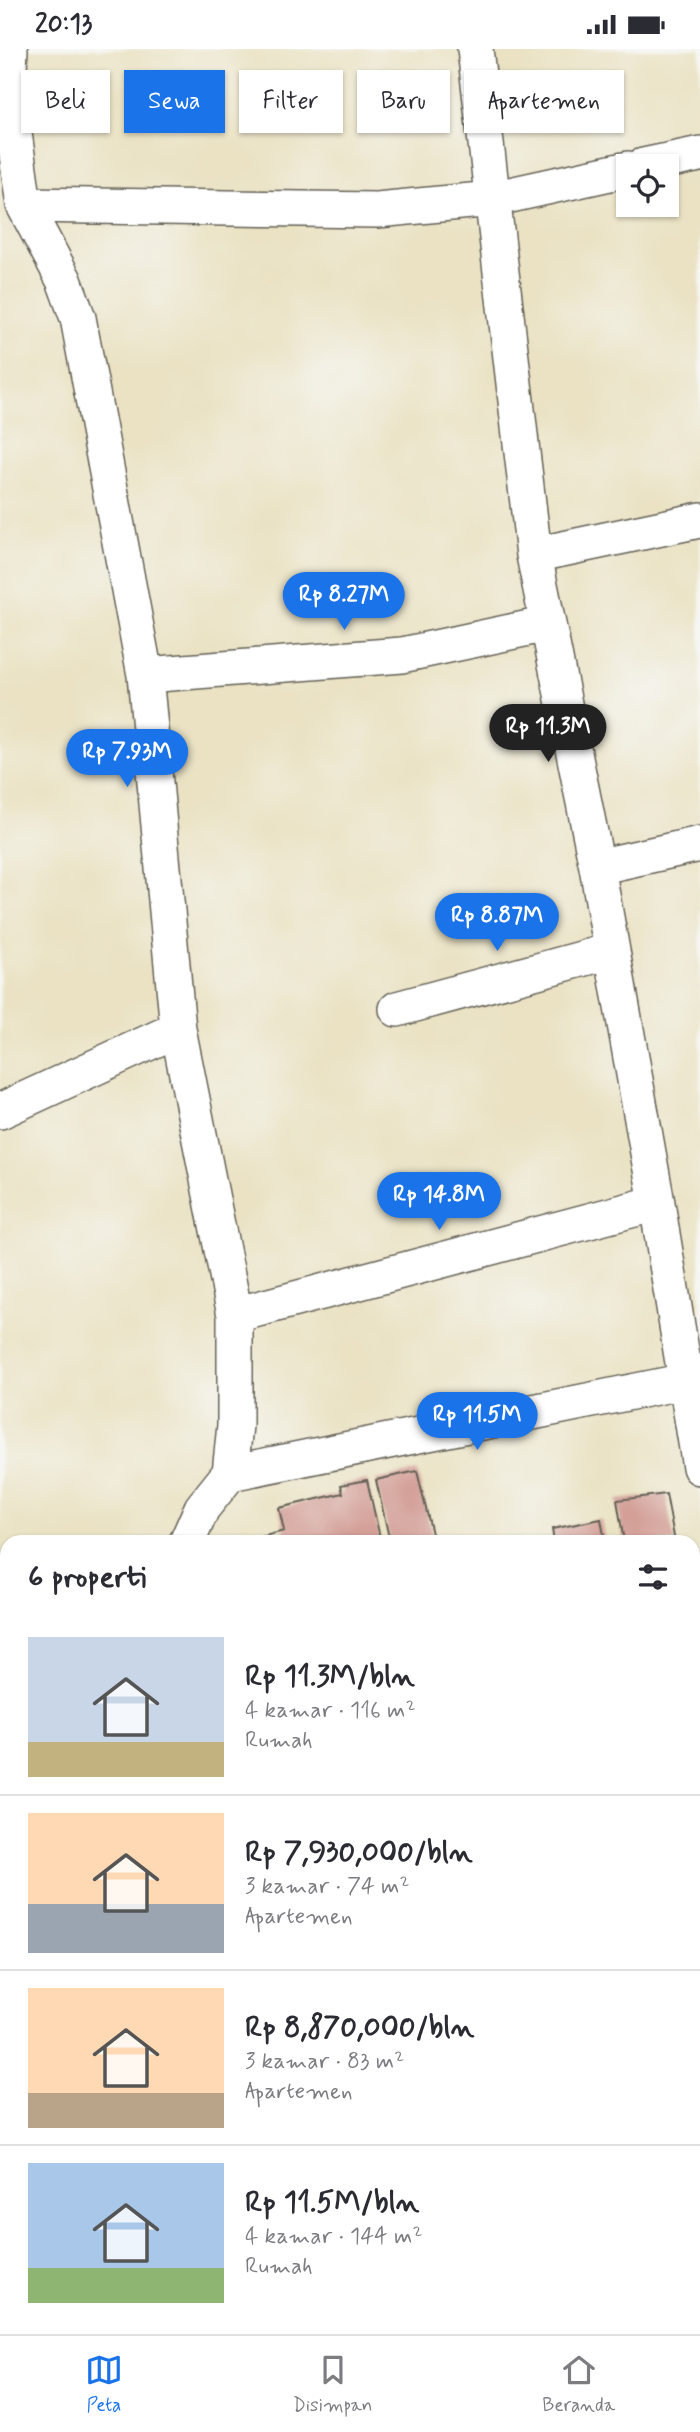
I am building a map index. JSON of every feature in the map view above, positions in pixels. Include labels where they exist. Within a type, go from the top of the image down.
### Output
[{"type":"street","points":[[9,49],[8,90],[24,205],[64,280],[78,318],[145,675],[178,1029],[235,1315],[235,1425],[230,1473],[202,1508],[190,1535]]},
{"type":"street","points":[[475,49],[534,555],[597,867],[657,1203],[693,1377],[700,1467]]},
{"type":"street","points":[[679,158],[700,154]]},
{"type":"street","points":[[24,205],[377,210],[492,199],[616,172]]},
{"type":"street","points":[[534,555],[700,520]]},
{"type":"street","points":[[145,675],[402,655],[548,624]]},
{"type":"street","points":[[597,867],[700,844]]},
{"type":"street","points":[[397,1009],[611,951]]},
{"type":"street","points":[[0,1111],[178,1029]]},
{"type":"street","points":[[235,1315],[657,1203]]},
{"type":"street","points":[[230,1473],[693,1377]]},
{"type":"building","points":[[417,1471],[432,1535],[388,1535],[376,1480]]},
{"type":"building","points":[[367,1480],[379,1535],[268,1535],[284,1531],[279,1508],[343,1493],[341,1485]]},
{"type":"building","points":[[666,1494],[674,1535],[623,1535],[617,1500]]},
{"type":"building","points":[[601,1519],[604,1535],[553,1535],[552,1529]]}]
